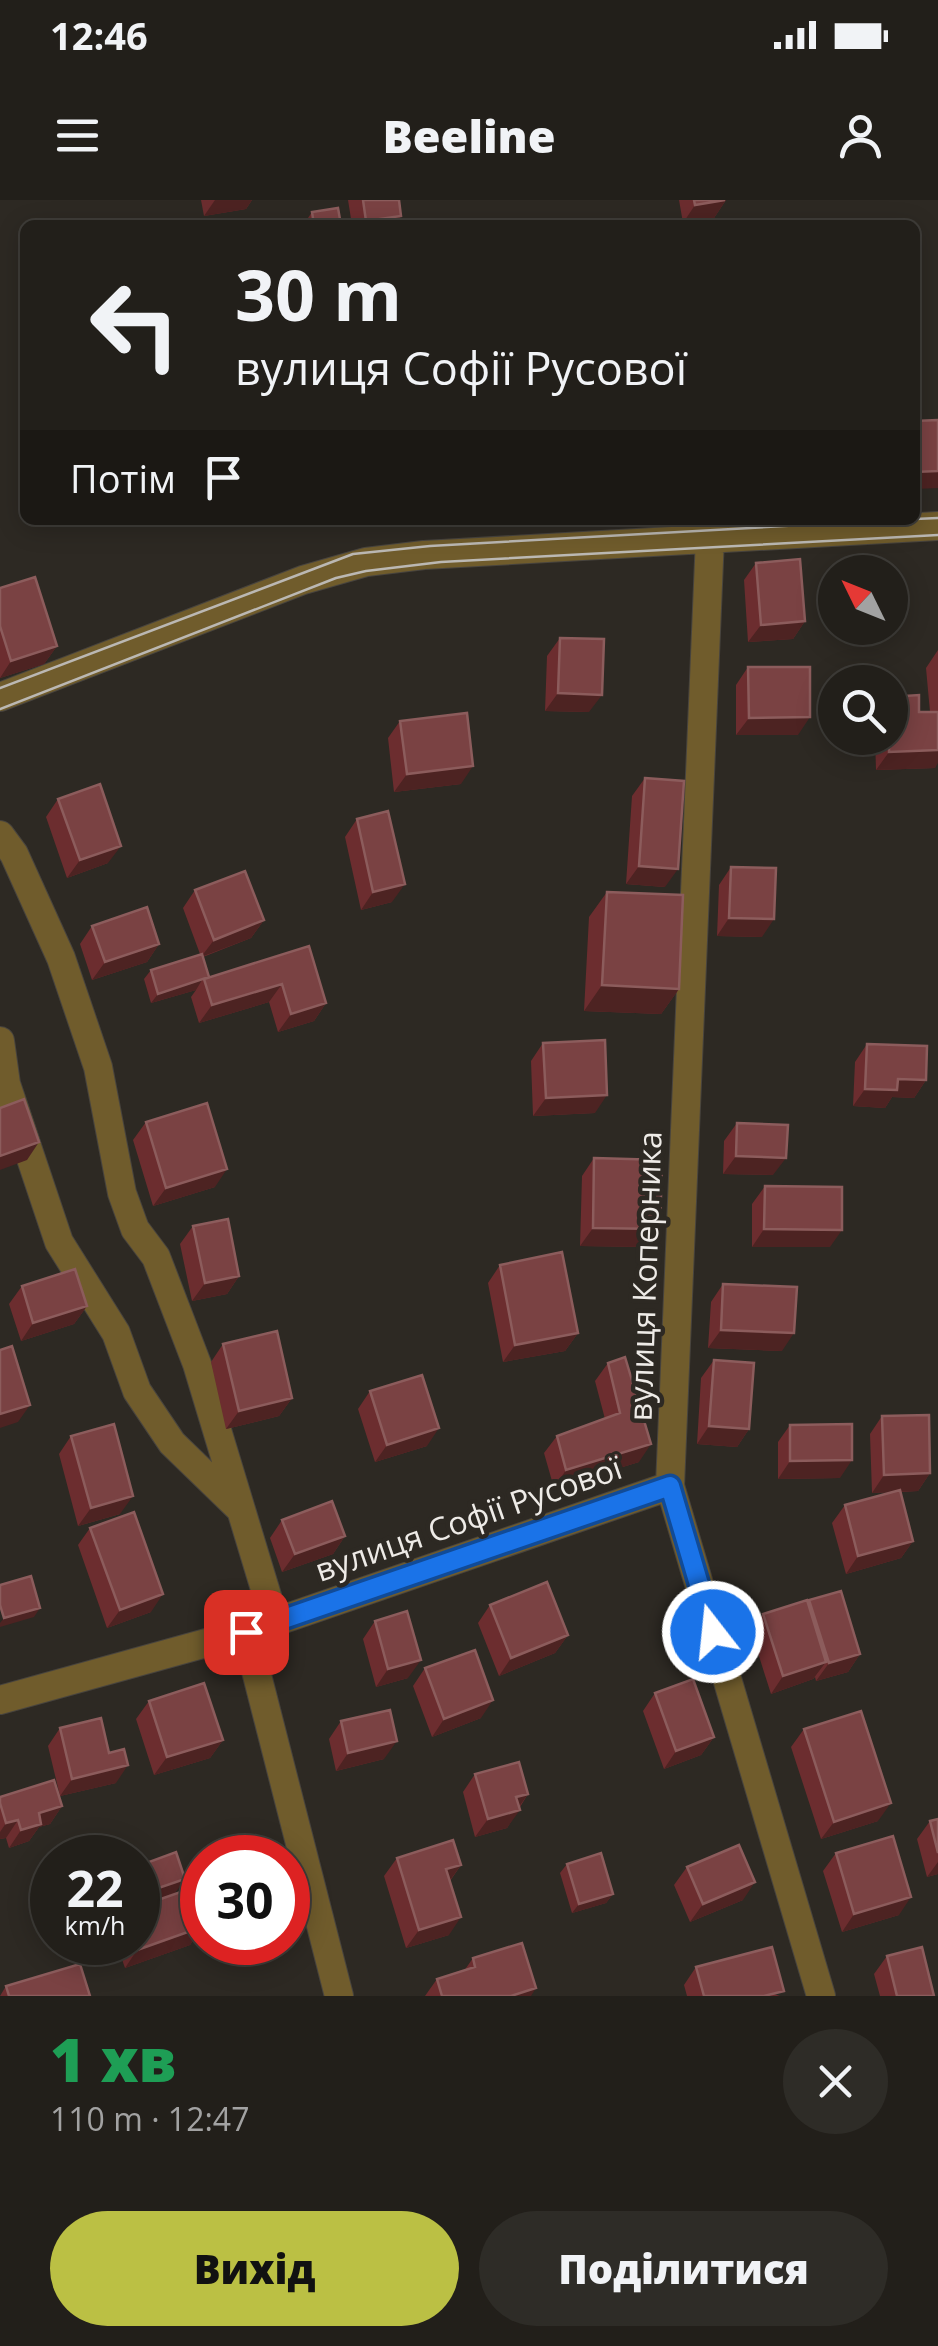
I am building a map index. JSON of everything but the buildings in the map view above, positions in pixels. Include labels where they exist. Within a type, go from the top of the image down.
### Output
[{"type":"street","points":[[0,697],[303,580],[366,562],[938,526]]},
{"type":"street","name":"вулиця Коперника","points":[[710,538],[670,1486],[821,1996]]},
{"type":"street","points":[[0,835],[14,854],[61,958],[98,1067],[122,1193],[136,1229],[156,1258],[197,1364],[268,1599],[246,1632],[339,1996]]},
{"type":"street","points":[[0,1041],[6,1084],[60,1242],[116,1333],[137,1390],[172,1443],[241,1509]]},
{"type":"street","name":"вулиця Софії Русової","points":[[0,1700],[246,1632],[670,1486]]},
{"type":"tram line","points":[[920,519],[938,518]]},
{"type":"tram line","points":[[0,688],[353,554],[430,546],[802,525]]},
{"type":"tram line","points":[[0,709],[336,578],[366,571],[441,562],[938,535]]},
{"type":"route","points":[[246,1632],[670,1486],[713,1632]]}]
